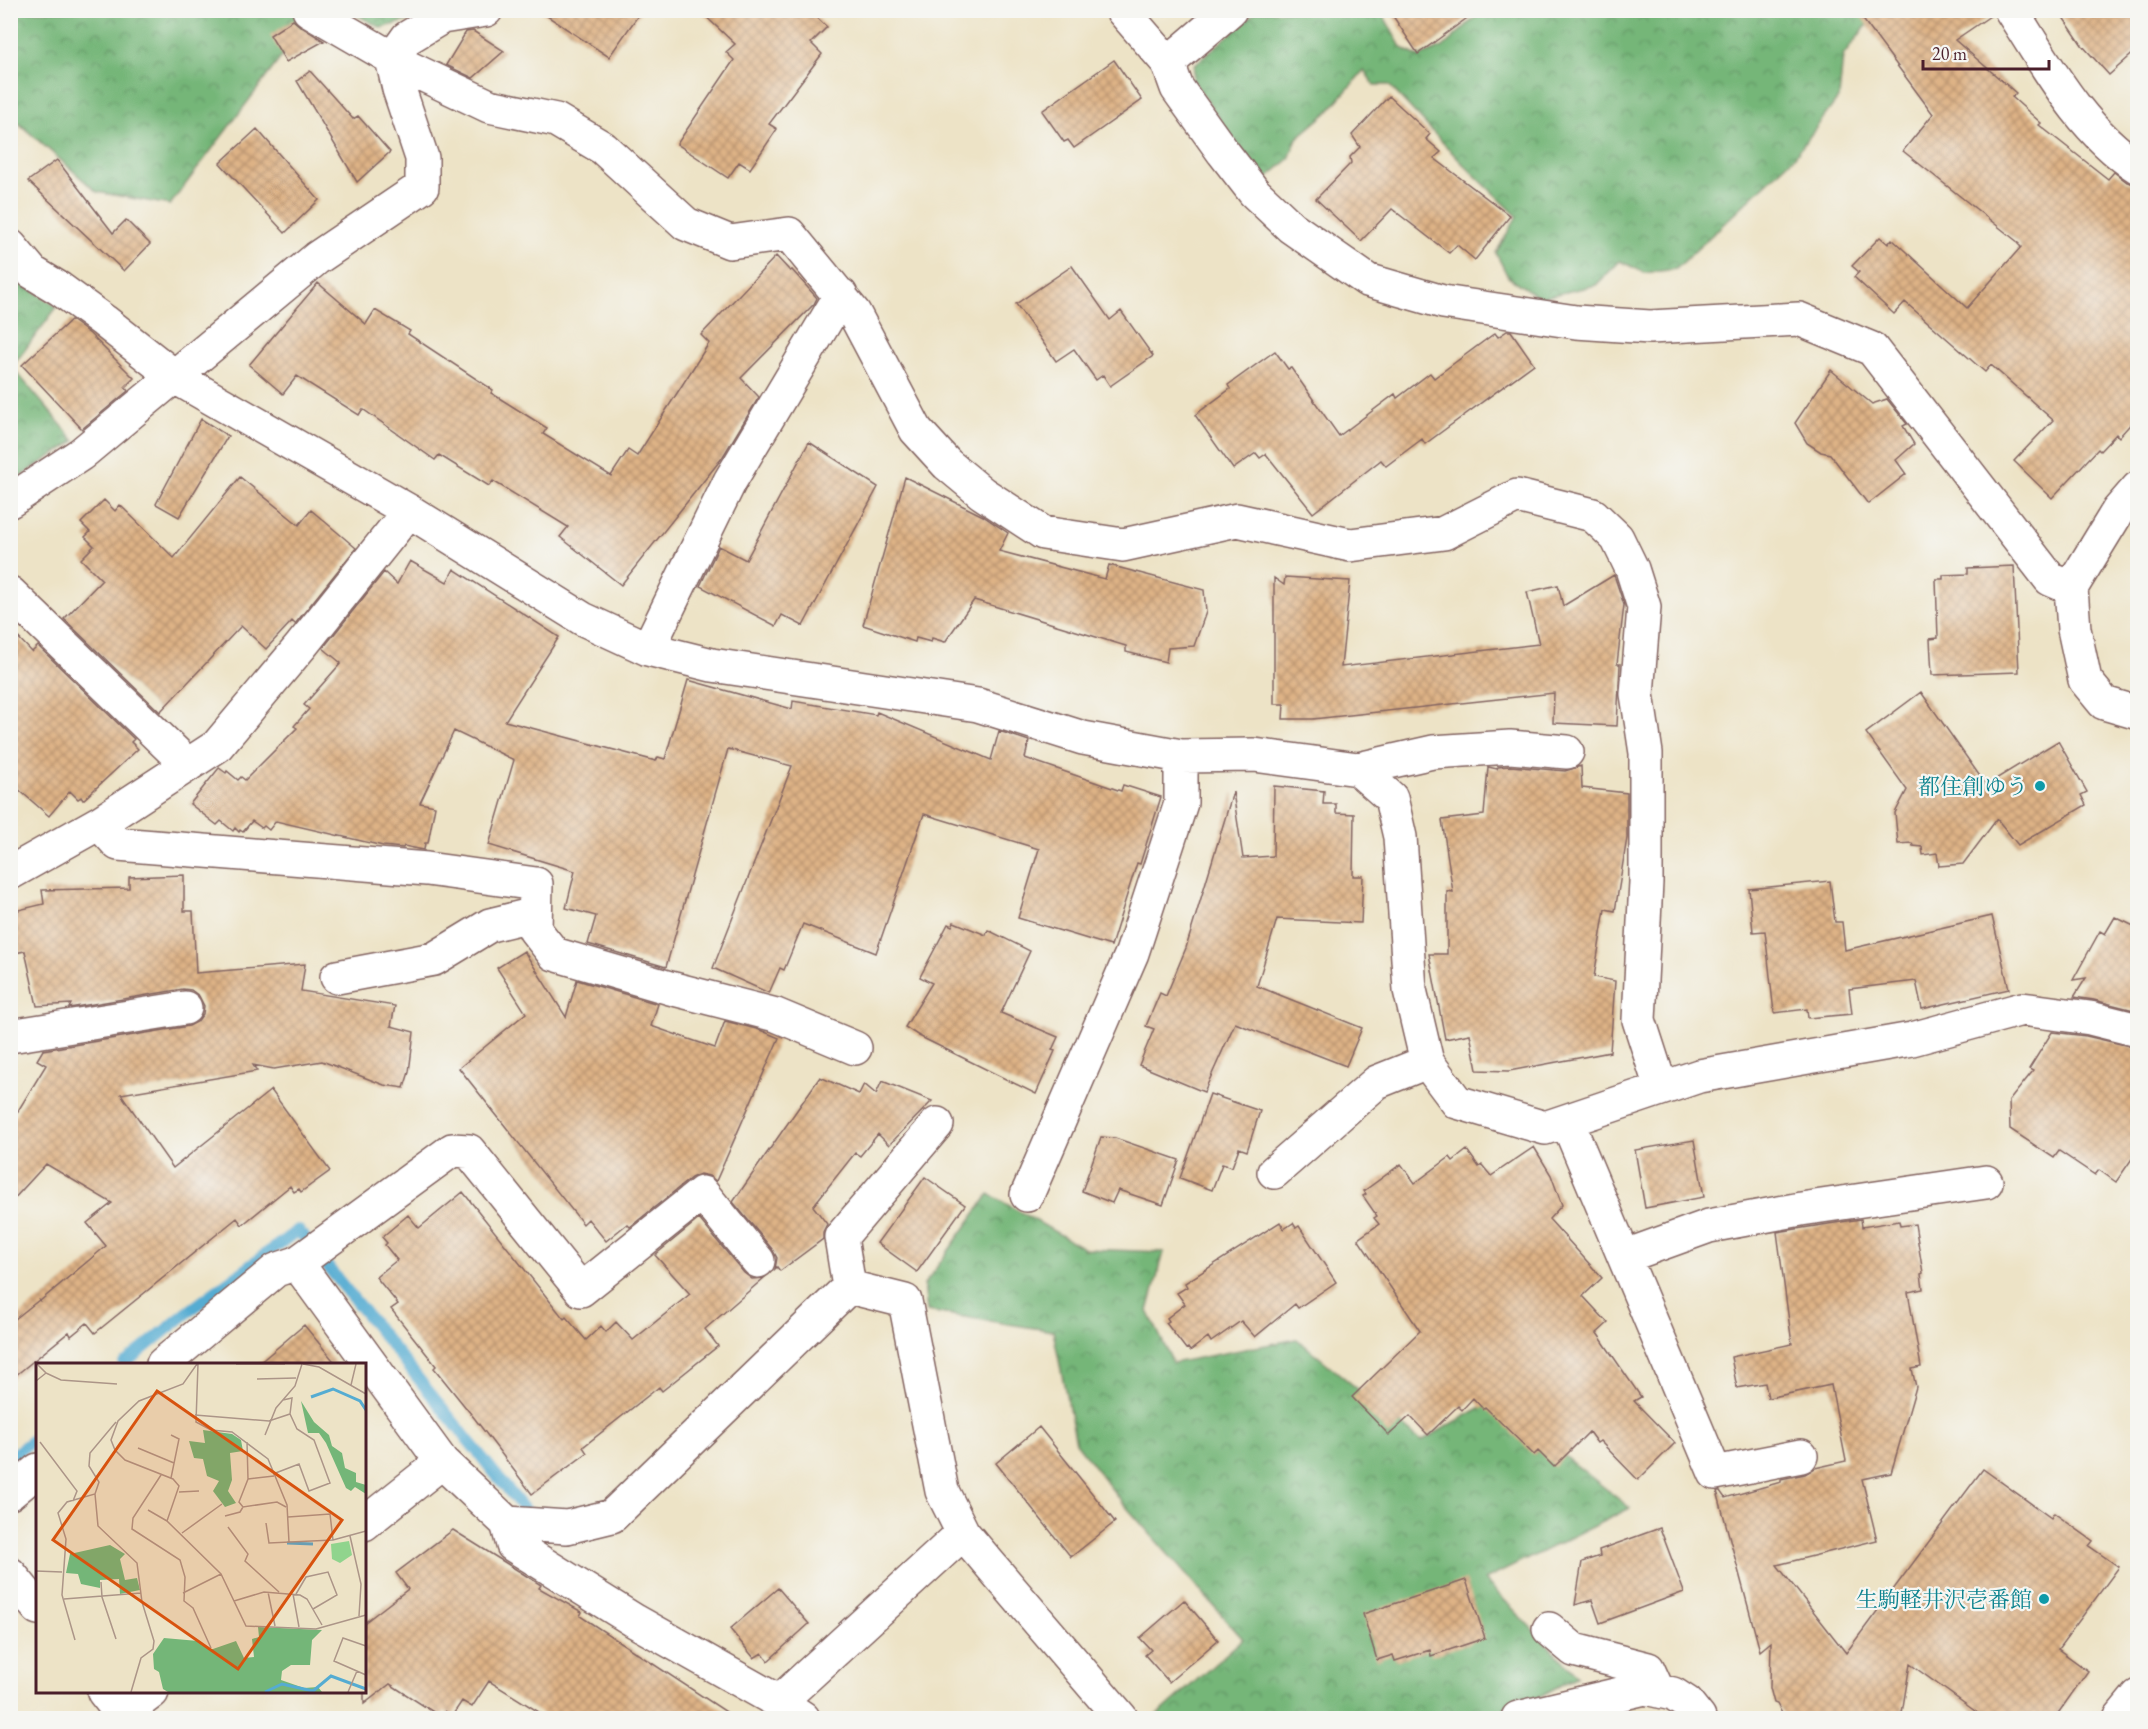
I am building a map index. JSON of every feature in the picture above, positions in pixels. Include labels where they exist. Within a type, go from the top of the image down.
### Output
[{"type":"street","points":[[10,501],[81,454],[317,258],[422,187],[422,158],[399,89],[392,59],[407,38],[441,17],[486,10]]},
{"type":"street","points":[[1122,10],[1168,63],[1177,88],[1254,192],[1291,227],[1367,280],[1443,302],[1576,322],[1650,327],[1799,319],[1872,349],[2050,579],[2071,588]]},
{"type":"street","points":[[1168,63],[1230,10]]},
{"type":"street","points":[[2011,10],[2050,73],[2088,121],[2118,154],[2138,167]]},
{"type":"street","points":[[319,16],[392,59],[489,106],[556,120],[603,148],[686,224],[730,242],[789,234],[854,312],[916,430],[947,464],[982,493],[1043,533],[1123,545],[1237,520],[1350,545],[1444,533],[1517,496],[1593,515],[1617,538],[1632,569],[1644,607],[1637,693],[1646,753],[1646,882],[1640,1020],[1661,1088]]},
{"type":"street","points":[[10,246],[32,272],[104,321],[175,377],[409,511],[583,619],[648,649],[733,669],[978,705],[1083,738],[1181,756],[1254,755],[1358,769],[1433,752],[1510,747],[1567,752]]},
{"type":"street","points":[[648,649],[730,481],[841,295]]},
{"type":"street","points":[[2138,488],[2118,511],[2071,588],[2074,629],[2085,680],[2104,703],[2138,713]]},
{"type":"street","points":[[10,873],[99,823],[217,746],[409,511]]},
{"type":"street","points":[[10,593],[188,765]]},
{"type":"street","points":[[1027,1195],[1132,953],[1180,803],[1181,756]]},
{"type":"street","points":[[1358,769],[1391,798],[1400,837],[1410,990],[1427,1062],[1457,1102],[1545,1128],[1700,1076],[1912,1039],[2022,1009],[2090,1018],[2138,1030]]},
{"type":"street","points":[[99,823],[118,844],[427,869],[536,884],[535,930],[554,954],[670,988],[776,1015],[855,1048]]},
{"type":"street","points":[[337,977],[434,959],[490,926],[535,914]]},
{"type":"street","points":[[10,1036],[185,1008]]},
{"type":"street","points":[[1274,1172],[1377,1082],[1427,1062]]},
{"type":"street","points":[[1567,1121],[1626,1256],[1715,1473],[1801,1456]]},
{"type":"street","points":[[849,1287],[841,1237],[937,1124]]},
{"type":"street","points":[[165,1363],[276,1270],[297,1263],[452,1150],[469,1151],[581,1290],[702,1193],[758,1261]]},
{"type":"street","points":[[1626,1256],[1709,1226],[1801,1209],[1986,1182]]},
{"type":"street","points":[[297,1263],[442,1462],[507,1523],[513,1545],[635,1621],[792,1713],[963,1533]]},
{"type":"street","points":[[507,1523],[567,1527],[612,1516],[849,1287]]},
{"type":"street","points":[[849,1287],[905,1301],[942,1491],[963,1533],[1121,1719]]},
{"type":"street","points":[[366,1522],[442,1462]]},
{"type":"street","points":[[10,1493],[36,1472]]},
{"type":"street","points":[[10,1574],[36,1606]]},
{"type":"street","points":[[1549,1629],[1574,1650],[1648,1669],[1658,1691]]},
{"type":"street","points":[[1518,1719],[1645,1688],[1673,1694],[1687,1703],[1699,1719]]},
{"type":"street","points":[[105,1693],[119,1711],[128,1710],[151,1693]]},
{"type":"street","points":[[2121,1719],[2138,1696]]},
{"type":"green space","points":[[11,11],[316,11],[170,205],[97,192],[15,120],[11,123]]},
{"type":"green space","points":[[350,11],[444,11],[381,28]]},
{"type":"green space","points":[[1257,11],[1381,11],[1401,47],[1418,57],[1443,47],[1482,11],[1882,11],[1875,14],[1843,56],[1839,97],[1795,156],[1676,269],[1645,273],[1620,261],[1596,285],[1540,298],[1508,277],[1496,253],[1517,216],[1460,161],[1389,85],[1374,85],[1364,70],[1329,111],[1297,138],[1289,159],[1267,178],[1235,142],[1193,80],[1194,65]]},
{"type":"green space","points":[[10,275],[57,307],[12,367],[75,441],[10,483]]},
{"type":"green space","points":[[989,1194],[1085,1249],[1164,1252],[1148,1311],[1173,1363],[1297,1339],[1421,1441],[1494,1400],[1630,1508],[1485,1580],[1578,1676],[1527,1703],[1468,1718],[1154,1718],[1243,1639],[1121,1501],[1076,1443],[1053,1331],[927,1311],[924,1285]]},
{"type":"building","points":[[538,10],[642,10],[609,57]]},
{"type":"building","points":[[699,10],[809,10],[827,27],[811,43],[822,54],[769,124],[777,129],[750,169],[739,162],[728,178],[677,144],[734,60],[726,52],[735,44]]},
{"type":"building","points":[[1389,10],[1478,10],[1418,54]]},
{"type":"building","points":[[1856,10],[1992,10],[1993,14],[1955,40],[2016,93],[2012,97],[2041,123],[2039,125],[2108,179],[2114,172],[2127,182],[2138,185],[2137,417],[2119,437],[2116,434],[2100,451],[2098,449],[2052,498],[2014,461],[2053,420],[1991,365],[1985,372],[1905,302],[1894,314],[1854,277],[1859,272],[1852,266],[1880,237],[1888,244],[1892,239],[1967,308],[2021,247],[2019,243],[1903,151],[1933,114]]},
{"type":"building","points":[[2058,10],[2138,10],[2138,49],[2109,75],[2082,45]]},
{"type":"building","points":[[293,20],[324,41],[286,62],[270,35]]},
{"type":"building","points":[[473,31],[504,51],[473,78],[446,65],[466,32]]},
{"type":"building","points":[[1114,60],[1142,100],[1074,148],[1068,140],[1064,142],[1042,111]]},
{"type":"building","points":[[310,71],[353,119],[358,116],[390,152],[357,182],[297,81]]},
{"type":"building","points":[[1389,96],[1430,134],[1426,139],[1441,152],[1434,158],[1510,216],[1475,260],[1457,245],[1449,253],[1392,209],[1361,241],[1316,199],[1351,163],[1350,157],[1360,147],[1352,135]]},
{"type":"building","points":[[257,129],[319,200],[285,233],[220,163]]},
{"type":"building","points":[[57,160],[113,233],[126,220],[150,244],[124,271],[28,181]]},
{"type":"building","points":[[776,256],[817,298],[814,304],[741,378],[759,397],[722,458],[621,585],[560,537],[568,527],[493,481],[489,486],[439,455],[435,460],[364,410],[359,415],[297,376],[283,394],[249,365],[318,283],[366,324],[375,310],[410,331],[408,334],[493,390],[491,393],[547,428],[543,434],[611,476],[628,450],[637,456],[709,343],[701,335]]},
{"type":"building","points":[[1072,266],[1110,320],[1121,311],[1153,356],[1110,386],[1103,375],[1096,380],[1074,349],[1056,361],[1016,304]]},
{"type":"building","points":[[71,320],[90,334],[134,378],[125,387],[128,391],[82,429],[22,365]]},
{"type":"building","points":[[1511,331],[1534,364],[1425,444],[1422,439],[1386,466],[1381,460],[1313,513],[1266,454],[1260,458],[1256,453],[1233,469],[1195,415],[1230,389],[1228,385],[1275,351],[1288,369],[1291,368],[1339,436],[1395,394],[1397,398],[1430,373],[1434,378],[1495,333],[1498,337]]},
{"type":"building","points":[[1831,370],[1872,404],[1887,399],[1907,424],[1903,426],[1914,444],[1896,460],[1906,474],[1868,504],[1830,454],[1821,452],[1807,443],[1795,423]]},
{"type":"building","points":[[201,419],[228,436],[179,517],[156,504]]},
{"type":"building","points":[[809,442],[878,487],[803,626],[782,615],[776,626],[700,586],[719,546],[746,560]]},
{"type":"building","points":[[240,477],[299,525],[311,510],[356,548],[295,624],[292,621],[266,649],[241,626],[160,712],[64,619],[102,580],[81,559],[94,546],[85,537],[90,532],[81,523],[104,500],[115,511],[120,505],[174,558]]},
{"type":"building","points":[[905,477],[983,516],[1008,533],[999,551],[1105,579],[1109,565],[1204,590],[1206,612],[1194,646],[1168,648],[1166,662],[1126,652],[1126,646],[974,600],[945,642],[932,638],[931,642],[916,638],[915,642],[863,625]]},
{"type":"building","points":[[410,561],[447,582],[454,569],[559,637],[505,721],[656,761],[658,757],[665,759],[688,680],[792,709],[793,701],[876,715],[877,712],[991,760],[999,731],[1029,741],[1025,758],[1121,791],[1123,785],[1161,797],[1111,946],[1018,918],[1039,849],[924,814],[876,953],[803,924],[784,970],[780,968],[769,993],[713,968],[792,766],[728,749],[666,967],[588,944],[596,916],[566,908],[575,871],[489,845],[514,760],[454,731],[420,803],[435,806],[428,843],[425,843],[424,850],[404,846],[403,848],[383,846],[276,821],[269,830],[252,821],[243,832],[235,828],[233,831],[221,821],[217,825],[190,804],[219,768],[238,780],[241,777],[245,780],[297,728],[294,726],[309,709],[304,705],[341,663],[323,648],[384,572],[397,584]]},
{"type":"building","points":[[2014,566],[2019,672],[1932,675],[1930,639],[1938,638],[1936,579],[1943,579],[1943,575],[1968,574],[1968,568]]},
{"type":"building","points":[[1614,575],[1624,605],[1617,664],[1620,664],[1617,726],[1553,723],[1554,693],[1313,719],[1283,719],[1284,704],[1274,704],[1274,578],[1284,585],[1285,577],[1350,581],[1341,667],[1539,644],[1527,592],[1558,585],[1563,606]]},
{"type":"building","points":[[10,629],[32,652],[38,646],[134,739],[131,742],[138,749],[83,800],[81,797],[78,799],[70,791],[49,816],[10,782]]},
{"type":"building","name":"都住創ゆう","points":[[1921,692],[1986,785],[2058,741],[2087,792],[2081,795],[2086,805],[2018,845],[1997,819],[1963,864],[1939,866],[1937,853],[1923,855],[1922,847],[1913,846],[1912,843],[1898,844],[1895,813],[1907,790],[1866,733]]},
{"type":"building","points":[[1510,766],[1565,771],[1581,766],[1582,788],[1627,793],[1627,838],[1615,911],[1605,909],[1594,977],[1615,981],[1610,1052],[1509,1071],[1477,1070],[1470,1034],[1445,1039],[1429,954],[1447,954],[1447,891],[1453,892],[1442,820],[1484,815],[1488,767],[1497,769]]},
{"type":"building","points":[[1274,786],[1324,791],[1323,804],[1336,804],[1336,813],[1354,814],[1353,876],[1363,876],[1361,923],[1277,919],[1257,986],[1362,1028],[1346,1066],[1235,1023],[1204,1092],[1139,1065],[1154,1029],[1146,1026],[1160,993],[1166,996],[1186,948],[1233,792],[1243,858],[1273,856]]},
{"type":"building","points":[[184,875],[184,911],[193,911],[196,973],[305,964],[301,991],[395,1006],[391,1026],[414,1032],[409,1072],[404,1088],[384,1085],[322,1061],[274,1069],[253,1065],[257,1071],[121,1094],[173,1168],[271,1090],[330,1171],[301,1192],[299,1189],[294,1192],[290,1186],[242,1225],[237,1218],[95,1333],[87,1323],[71,1336],[69,1332],[10,1380],[10,1323],[106,1246],[87,1223],[112,1203],[46,1164],[10,1203],[10,1124],[46,1065],[37,1060],[43,1050],[189,1026],[197,1022],[203,1014],[204,1006],[199,996],[191,990],[183,989],[69,1008],[71,1004],[37,1006],[25,951],[10,954],[10,912],[44,904],[42,890],[129,888],[129,877]]},
{"type":"building","points":[[1830,881],[1835,922],[1842,922],[1845,950],[1992,916],[2009,989],[1922,1009],[1916,981],[1849,989],[1852,1014],[1808,1018],[1807,1009],[1774,1013],[1765,931],[1753,932],[1749,889]]},
{"type":"building","points":[[2115,917],[2138,928],[2138,1011],[2074,997],[2086,978],[2073,980],[2100,931],[2105,934]]},
{"type":"building","points":[[954,922],[986,935],[988,930],[1030,951],[1001,1013],[1058,1037],[1052,1050],[1055,1051],[1036,1094],[905,1027],[932,983],[920,977],[948,924],[952,926]]},
{"type":"building","points":[[524,951],[566,1017],[577,980],[658,1004],[651,1026],[715,1048],[725,1021],[760,1030],[779,1038],[716,1181],[700,1174],[691,1178],[630,1227],[627,1224],[606,1241],[588,1219],[583,1224],[459,1068],[526,1013],[497,968]]},
{"type":"building","points":[[2052,1032],[2086,1036],[2138,1048],[2138,1150],[2116,1182],[2099,1170],[2095,1175],[2059,1151],[2054,1158],[2010,1129],[2009,1101],[2033,1071],[2029,1069]]},
{"type":"building","points":[[820,1077],[859,1094],[864,1084],[876,1094],[882,1081],[932,1101],[889,1145],[878,1134],[860,1156],[855,1153],[813,1206],[827,1224],[823,1232],[823,1239],[780,1271],[777,1267],[775,1269],[777,1258],[772,1249],[733,1202]]},
{"type":"building","points":[[1210,1094],[1260,1111],[1247,1151],[1239,1148],[1232,1167],[1222,1164],[1212,1190],[1180,1178]]},
{"type":"building","points":[[1101,1137],[1115,1138],[1179,1160],[1163,1205],[1118,1190],[1112,1203],[1082,1191]]},
{"type":"building","points":[[1694,1140],[1704,1197],[1645,1208],[1635,1150]]},
{"type":"building","points":[[1534,1147],[1551,1175],[1562,1205],[1549,1219],[1602,1278],[1583,1296],[1608,1323],[1597,1333],[1641,1397],[1634,1401],[1675,1443],[1638,1480],[1600,1441],[1597,1443],[1589,1432],[1554,1467],[1538,1451],[1534,1455],[1473,1398],[1462,1410],[1458,1406],[1428,1435],[1410,1416],[1389,1435],[1352,1397],[1420,1331],[1358,1239],[1379,1224],[1374,1218],[1377,1216],[1363,1196],[1366,1194],[1364,1191],[1401,1164],[1415,1183],[1450,1157],[1453,1161],[1467,1150],[1479,1167],[1482,1165],[1491,1176]]},
{"type":"building","points":[[925,1177],[965,1205],[917,1272],[877,1243]]},
{"type":"building","points":[[463,1192],[564,1319],[566,1317],[586,1340],[601,1326],[606,1332],[616,1322],[633,1340],[690,1294],[655,1255],[699,1219],[744,1273],[752,1279],[764,1278],[705,1329],[718,1346],[662,1391],[659,1387],[583,1447],[587,1453],[532,1494],[391,1309],[398,1304],[376,1277],[397,1260],[385,1245],[387,1243],[382,1237],[408,1215],[419,1228]]},
{"type":"building","points":[[1861,1219],[1862,1227],[1899,1221],[1900,1226],[1915,1224],[1923,1273],[1921,1274],[1923,1289],[1908,1292],[1921,1367],[1912,1369],[1916,1387],[1891,1473],[1862,1479],[1877,1540],[1777,1565],[1846,1653],[1983,1469],[2051,1518],[2054,1513],[2093,1541],[2089,1546],[2119,1567],[2058,1649],[2088,1671],[2054,1719],[1986,1719],[1910,1664],[1901,1719],[1785,1719],[1777,1704],[1774,1703],[1770,1688],[1771,1642],[1760,1651],[1717,1491],[1720,1491],[1725,1498],[1781,1482],[1781,1479],[1805,1474],[1815,1468],[1846,1461],[1831,1385],[1768,1398],[1765,1383],[1737,1388],[1731,1357],[1792,1344],[1777,1232]]},
{"type":"building","points":[[1280,1222],[1284,1229],[1293,1223],[1296,1228],[1299,1226],[1336,1282],[1298,1308],[1295,1304],[1255,1337],[1241,1321],[1211,1342],[1208,1337],[1190,1351],[1186,1349],[1166,1323],[1169,1321],[1167,1318],[1185,1304],[1177,1293],[1187,1287],[1185,1283]]},
{"type":"building","points":[[304,1325],[335,1363],[259,1363]]},
{"type":"building","points":[[1039,1427],[1115,1522],[1071,1557],[996,1463]]},
{"type":"building","points":[[1660,1528],[1684,1592],[1600,1623],[1592,1600],[1575,1605],[1582,1562],[1600,1556],[1599,1550]]},
{"type":"building","points":[[453,1530],[541,1585],[539,1588],[582,1612],[580,1616],[737,1719],[550,1719],[489,1681],[472,1707],[462,1701],[452,1716],[445,1711],[441,1717],[390,1684],[364,1704],[366,1621],[408,1589],[396,1573]]},
{"type":"building","points":[[1466,1580],[1485,1638],[1431,1656],[1430,1650],[1395,1661],[1393,1655],[1377,1660],[1363,1614]]},
{"type":"building","points":[[778,1588],[809,1624],[768,1661],[762,1653],[754,1658],[730,1629]]},
{"type":"building","points":[[1184,1600],[1218,1640],[1169,1682],[1145,1655],[1151,1650],[1140,1638]]},
{"type":"waterway","points":[[125,1363],[188,1312],[298,1230],[531,1518]]},
{"type":"waterway","points":[[10,1458],[36,1438]]},
{"type":"place","name":"都住創ゆう","points":[[2040,786]]},
{"type":"place","name":"生駒軽井沢壱番館","points":[[2044,1599]]}]
